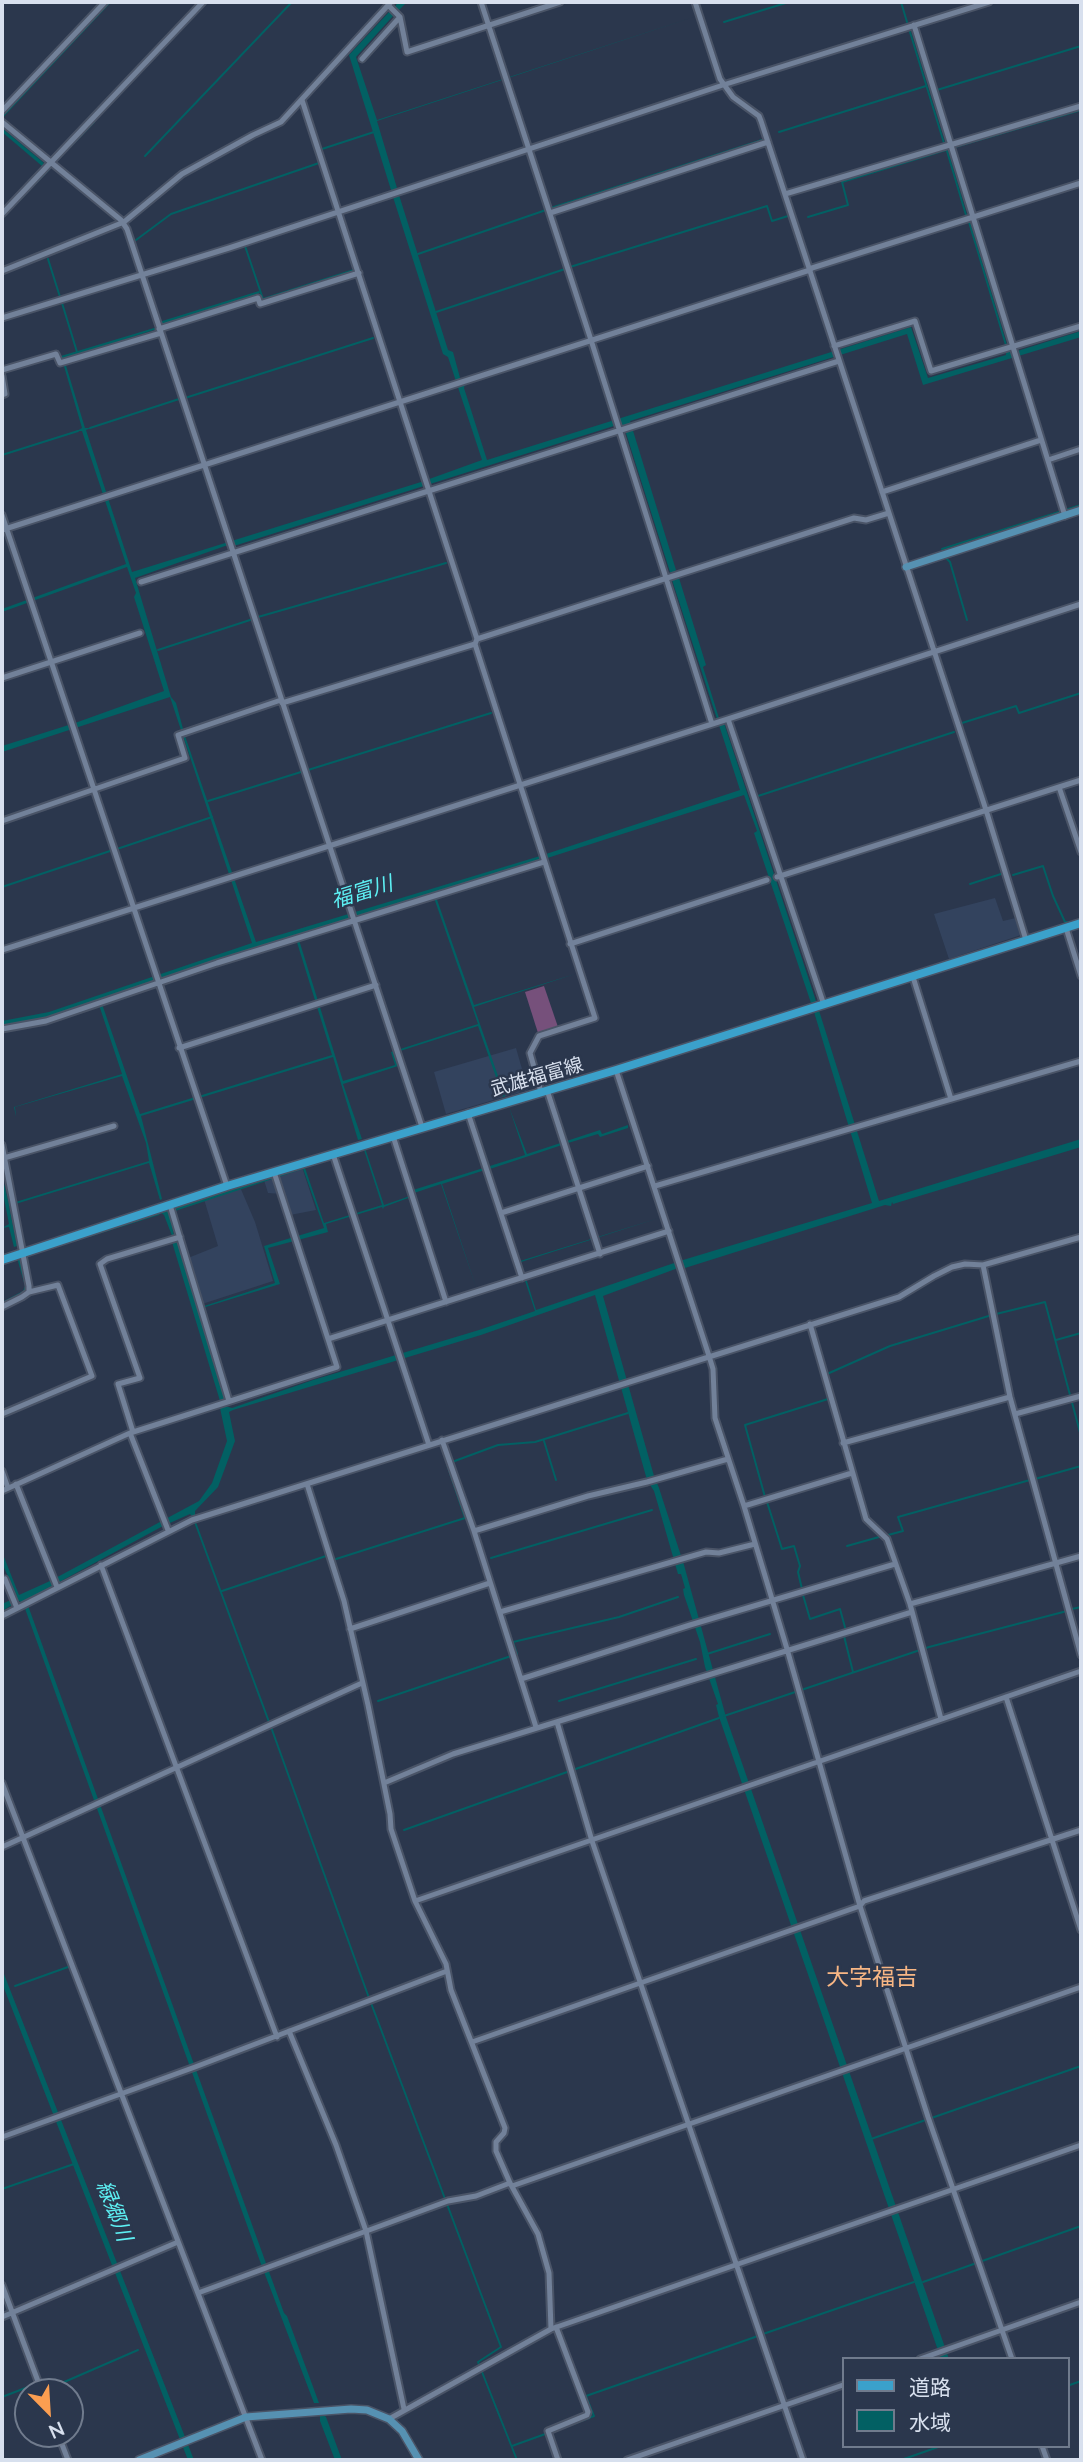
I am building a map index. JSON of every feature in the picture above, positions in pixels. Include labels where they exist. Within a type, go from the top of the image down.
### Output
[{"type":"main road","name":"武雄福富線","points":[[2,1260],[171,1208],[227,1186],[334,1157],[393,1136],[616,1070],[1081,923]]},
{"type":"street","points":[[2,111],[105,2]]},
{"type":"street","points":[[2,214],[203,2]]},
{"type":"street","points":[[481,2],[619,426],[720,721],[779,877],[822,1005]]},
{"type":"street","points":[[393,9],[407,52],[561,2]]},
{"type":"street","points":[[695,2],[723,85],[733,97],[759,116],[1026,940]]},
{"type":"street","points":[[2,318],[989,2]]},
{"type":"street","points":[[362,59],[393,9]]},
{"type":"street","points":[[2,271],[124,222],[174,180],[281,122],[393,9]]},
{"type":"street","points":[[914,25],[1010,348],[1017,359],[1064,512]]},
{"type":"street","points":[[302,100],[401,402],[595,1018],[539,1035],[530,1053],[566,1143],[600,1254]]},
{"type":"street","points":[[785,194],[1081,106]]},
{"type":"street","points":[[2,122],[124,222],[422,1127]]},
{"type":"street","points":[[550,213],[768,142]]},
{"type":"street","points":[[4,529],[1081,183]]},
{"type":"street","points":[[2,370],[56,354],[60,363],[258,298],[260,304],[359,273]]},
{"type":"street","points":[[141,582],[230,546],[619,426],[633,426],[837,353],[915,321],[931,371],[1081,326]]},
{"type":"street","points":[[2,376],[5,394],[2,395]]},
{"type":"street","points":[[882,492],[1041,440]]},
{"type":"street","points":[[1048,460],[1081,449]]},
{"type":"street","points":[[906,567],[1064,512],[1081,510]]},
{"type":"street","points":[[2,821],[186,758],[178,735],[855,517],[866,520],[889,513]]},
{"type":"street","points":[[2,515],[4,529],[227,1186]]},
{"type":"street","points":[[2,950],[1081,604]]},
{"type":"street","points":[[2,678],[140,633]]},
{"type":"street","points":[[779,877],[1081,780]]},
{"type":"street","points":[[1059,787],[1081,852]]},
{"type":"street","points":[[2,1029],[46,1021],[157,980],[544,862]]},
{"type":"street","points":[[570,944],[767,880]]},
{"type":"street","points":[[1066,928],[1081,976]]},
{"type":"street","points":[[913,977],[951,1099]]},
{"type":"street","points":[[179,1048],[376,985]]},
{"type":"street","points":[[655,1186],[1081,1061]]},
{"type":"street","points":[[616,1070],[713,1369],[715,1419],[787,1649],[860,1906],[928,2119],[1011,2357]]},
{"type":"street","points":[[468,1113],[524,1277]]},
{"type":"street","points":[[4,1158],[114,1126]]},
{"type":"street","points":[[393,1136],[446,1302]]},
{"type":"street","points":[[2,1145],[4,1178],[13,1204],[29,1292]]},
{"type":"street","points":[[334,1157],[429,1445]]},
{"type":"street","points":[[503,1212],[648,1167]]},
{"type":"street","points":[[2,1491],[132,1432],[337,1367],[275,1175]]},
{"type":"street","points":[[171,1208],[176,1238],[225,1402]]},
{"type":"street","points":[[328,1339],[669,1231]]},
{"type":"street","points":[[2,1616],[55,1583],[101,1565],[168,1528],[899,1297],[953,1267],[965,1264],[983,1265],[1081,1237]]},
{"type":"street","points":[[168,1528],[132,1432],[118,1384],[140,1378],[100,1264],[107,1259],[176,1238]]},
{"type":"street","points":[[983,1265],[1010,1397],[1081,1655]]},
{"type":"street","points":[[2,1307],[29,1292],[58,1285],[92,1376],[2,1414]]},
{"type":"street","points":[[810,1324],[866,1519],[887,1539],[923,1648],[940,1719]]},
{"type":"street","points":[[1015,1414],[1081,1396]]},
{"type":"street","points":[[844,1443],[1010,1397]]},
{"type":"street","points":[[442,1440],[536,1727]]},
{"type":"street","points":[[474,1531],[588,1496],[728,1459]]},
{"type":"street","points":[[2,1471],[8,1488]]},
{"type":"street","points":[[744,1506],[852,1473]]},
{"type":"street","points":[[16,1484],[55,1583]]},
{"type":"street","points":[[307,1484],[344,1601],[384,1783],[391,1829],[415,1901],[446,1964],[451,1990],[505,2128],[495,2147],[511,2185],[538,2234],[549,2273],[554,2328],[588,2412],[587,2415],[548,2432],[558,2460]]},
{"type":"street","points":[[499,1612],[706,1552],[719,1553],[755,1544]]},
{"type":"street","points":[[910,1604],[1081,1556]]},
{"type":"street","points":[[521,1679],[895,1564]]},
{"type":"street","points":[[101,1565],[277,2037]]},
{"type":"street","points":[[2,1581],[5,1579],[12,1596],[21,1605]]},
{"type":"street","points":[[350,1629],[490,1583]]},
{"type":"street","points":[[384,1783],[453,1754],[536,1727],[912,1612]]},
{"type":"street","points":[[415,1901],[1081,1671]]},
{"type":"street","points":[[2,1847],[362,1683]]},
{"type":"street","points":[[1006,1697],[1081,1930]]},
{"type":"street","points":[[557,1722],[592,1840],[803,2460]]},
{"type":"street","points":[[2,1783],[262,2460]]},
{"type":"street","points":[[472,2042],[860,1906],[864,1901],[1081,1830]]},
{"type":"street","points":[[2,2137],[277,2037],[447,1971]]},
{"type":"street","points":[[198,2293],[446,2202],[511,2185],[1081,1986]]},
{"type":"street","points":[[289,2031],[336,2145],[366,2231],[404,2409]]},
{"type":"street","points":[[388,2419],[554,2328],[1081,2145]]},
{"type":"street","points":[[2,2317],[178,2242]]},
{"type":"street","points":[[2,2285],[37,2378]]},
{"type":"street","points":[[925,2357],[1081,2302]]},
{"type":"street","points":[[627,2460],[842,2385]]},
{"type":"street","points":[[139,2460],[246,2417],[351,2409],[367,2410],[388,2419],[402,2431],[419,2460]]},
{"type":"shaded area","points":[[995,898],[1003,921],[1016,918],[1021,935],[949,959],[934,914]]},
{"type":"shaded area","points":[[544,986],[558,1027],[538,1033],[525,992]]},
{"type":"shaded area","points":[[516,1048],[528,1090],[446,1114],[434,1072]]},
{"type":"shaded area","points":[[302,1167],[316,1210],[290,1215],[283,1194],[268,1193],[264,1180]]},
{"type":"shaded area","points":[[240,1187],[255,1222],[273,1281],[202,1304],[188,1258],[218,1246],[204,1199]]},
{"type":"water","points":[[398,2],[407,2],[392,14],[356,57],[377,120],[694,17],[377,121],[397,188],[395,189],[448,350],[453,352],[462,385],[465,384],[487,460],[911,327],[928,378],[1006,355],[1006,344],[1011,353],[1081,331],[1081,337],[923,385],[907,334],[630,421],[706,665],[703,667],[719,718],[724,723],[879,1201],[1081,1139],[1081,1147],[678,1268],[603,1296],[654,1476],[684,1565],[726,1717],[948,2357],[940,2357],[719,1717],[718,1704],[684,1595],[681,1574],[678,1574],[654,1491],[647,1480],[595,1295],[481,1335],[229,1412],[235,1441],[218,1487],[195,1511],[195,1515],[190,1514],[163,1526],[26,1600],[319,2403],[314,2403],[261,2264],[23,1603],[19,1601],[2,1611],[2,1604],[17,1597],[2,1563],[2,1552],[19,1595],[50,1581],[199,1501],[212,1483],[227,1441],[220,1408],[224,1406],[222,1400],[220,1401],[164,1215],[161,1213],[22,1258],[27,1289],[2,1306],[2,1302],[23,1291],[25,1286],[17,1258],[365,1148],[384,1205],[410,1196],[413,1190],[525,1155],[509,1107],[527,1154],[600,1130],[602,1134],[628,1125],[628,1128],[600,1137],[598,1134],[490,1169],[520,1261],[659,1218],[521,1262],[536,1310],[683,1260],[872,1203],[744,795],[435,894],[474,1005],[575,974],[474,1007],[505,1096],[503,1097],[478,1026],[394,1053],[398,1066],[343,1084],[362,1139],[358,1140],[333,1057],[141,1116],[162,1199],[160,1200],[149,1163],[9,1206],[17,1246],[14,1247],[9,1227],[2,1228],[9,1224],[2,1176],[9,1204],[149,1161],[146,1143],[122,1076],[15,1107],[16,1117],[14,1107],[122,1074],[99,1005],[2,1027],[2,1021],[49,1012],[252,943],[170,697],[2,752],[2,746],[164,691],[127,567],[2,612],[2,609],[126,564],[82,431],[77,431],[82,428],[61,356],[157,329],[64,359],[85,428],[91,428],[86,430],[132,572],[421,482],[482,460],[448,357],[443,354],[349,55],[389,12],[391,13]],"holes":[[[620,424],[624,427],[670,572],[675,579],[672,580],[740,790],[540,856],[256,942],[176,703],[171,697],[135,578],[225,546],[237,545]],[[433,895],[478,1024],[391,1052],[395,1065],[343,1081],[299,940]],[[295,936],[332,1055],[140,1114],[102,1004]],[[364,1150],[382,1205],[324,1223],[305,1168]],[[303,1169],[324,1228],[264,1246],[275,1283],[198,1308],[169,1213]],[[488,1169],[535,1311],[232,1408],[225,1406],[199,1309],[280,1284],[268,1248],[328,1232],[326,1224],[382,1207],[383,1209],[411,1197],[414,1193],[441,1184],[476,1287],[442,1184]]]},
{"type":"water","points":[[2,128],[44,163],[42,166],[2,132]]},
{"type":"water","points":[[259,291],[260,293],[160,325],[159,322]]},
{"type":"water","points":[[2,1969],[194,2460],[188,2460],[2,1983]]},
{"type":"water","points":[[323,2414],[342,2460],[335,2460],[320,2421]]},
{"type":"waterway","points":[[2,117],[110,2]]},
{"type":"waterway","points":[[145,156],[292,2]]},
{"type":"waterway","points":[[724,22],[789,2]]},
{"type":"waterway","points":[[815,2],[820,2]]},
{"type":"waterway","points":[[901,2],[907,22]]},
{"type":"waterway","points":[[910,32],[944,143]]},
{"type":"waterway","points":[[937,90],[1081,46]]},
{"type":"waterway","points":[[779,132],[926,86]]},
{"type":"waterway","points":[[955,147],[1081,110]]},
{"type":"waterway","points":[[55,162],[94,122]]},
{"type":"waterway","points":[[322,149],[374,132]]},
{"type":"waterway","points":[[551,208],[762,140]]},
{"type":"waterway","points":[[808,217],[848,205],[842,182],[949,149]]},
{"type":"waterway","points":[[136,240],[171,214],[319,163],[316,151]]},
{"type":"waterway","points":[[947,151],[966,215]]},
{"type":"waterway","points":[[2,218],[52,166]]},
{"type":"waterway","points":[[570,267],[767,206],[772,221],[788,216]]},
{"type":"waterway","points":[[418,254],[546,210]]},
{"type":"waterway","points":[[969,222],[1006,345]]},
{"type":"waterway","points":[[245,246],[263,299],[354,270]]},
{"type":"waterway","points":[[48,259],[60,297]]},
{"type":"waterway","points":[[436,312],[565,269]]},
{"type":"waterway","points":[[62,303],[77,352]]},
{"type":"waterway","points":[[185,398],[373,338]]},
{"type":"waterway","points":[[90,428],[179,399]]},
{"type":"waterway","points":[[2,455],[78,431]]},
{"type":"waterway","points":[[942,549],[1081,505]]},
{"type":"waterway","points":[[946,558],[950,562],[967,620]]},
{"type":"waterway","points":[[258,617],[446,563]]},
{"type":"waterway","points":[[158,650],[250,620]]},
{"type":"waterway","points":[[962,723],[1016,706],[1019,713],[1081,693]]},
{"type":"waterway","points":[[308,770],[491,713]]},
{"type":"waterway","points":[[758,796],[954,732]]},
{"type":"waterway","points":[[208,801],[301,772]]},
{"type":"waterway","points":[[117,849],[212,817]]},
{"type":"waterway","points":[[2,887],[110,851]]},
{"type":"waterway","points":[[1013,875],[1043,866],[1053,896],[1067,922]]},
{"type":"waterway","points":[[970,884],[1001,874]]},
{"type":"waterway","points":[[827,1374],[890,1346],[1045,1302],[1081,1436]]},
{"type":"waterway","points":[[1056,1340],[1081,1333]]},
{"type":"waterway","points":[[765,1497],[745,1425],[828,1399]]},
{"type":"waterway","points":[[452,1462],[498,1445],[535,1442],[628,1413]]},
{"type":"waterway","points":[[544,1441],[556,1480]]},
{"type":"waterway","points":[[336,1559],[465,1518],[447,1464]]},
{"type":"waterway","points":[[1035,1479],[1081,1466]]},
{"type":"waterway","points":[[888,1535],[903,1531],[898,1517],[1030,1480]]},
{"type":"waterway","points":[[767,1502],[782,1549],[794,1546],[800,1566],[798,1572],[802,1589]]},
{"type":"waterway","points":[[491,1558],[652,1510]]},
{"type":"waterway","points":[[192,1514],[269,1722]]},
{"type":"waterway","points":[[847,1546],[879,1537]]},
{"type":"waterway","points":[[222,1591],[326,1556]]},
{"type":"waterway","points":[[803,1595],[810,1619],[840,1609],[846,1631]]},
{"type":"waterway","points":[[378,1701],[517,1654],[513,1642],[619,1617],[678,1597]]},
{"type":"waterway","points":[[1072,1609],[1081,1607]]},
{"type":"waterway","points":[[724,1716],[929,1647],[1067,1611]]},
{"type":"waterway","points":[[707,1654],[770,1634]]},
{"type":"waterway","points":[[844,1636],[853,1672]]},
{"type":"waterway","points":[[559,1701],[696,1659]]},
{"type":"waterway","points":[[404,1830],[719,1718]]},
{"type":"waterway","points":[[271,1727],[369,1998]]},
{"type":"waterway","points":[[15,1986],[68,1967]]},
{"type":"waterway","points":[[371,2003],[501,2347],[478,2362],[517,2460]]},
{"type":"waterway","points":[[871,2139],[1081,2066]]},
{"type":"waterway","points":[[2,2189],[74,2164]]},
{"type":"waterway","points":[[923,2282],[1081,2226]]},
{"type":"waterway","points":[[763,2334],[914,2282]]},
{"type":"waterway","points":[[573,2424],[594,2416],[586,2396],[758,2336]]},
{"type":"waterway","points":[[73,2378],[138,2350]]},
{"type":"waterway","points":[[1069,2385],[1081,2381]]},
{"type":"waterway","points":[[2,2397],[14,2392]]},
{"type":"waterway","points":[[512,2446],[548,2433]]},
{"type":"waterway","points":[[901,2460],[935,2448]]},
{"type":"district","name":"大字福吉","points":[[872,1978]]},
{"type":"water label","name":"福富川","points":[[362,892]]},
{"type":"water label","name":"緑郷川","points":[[114,2211]]}]
